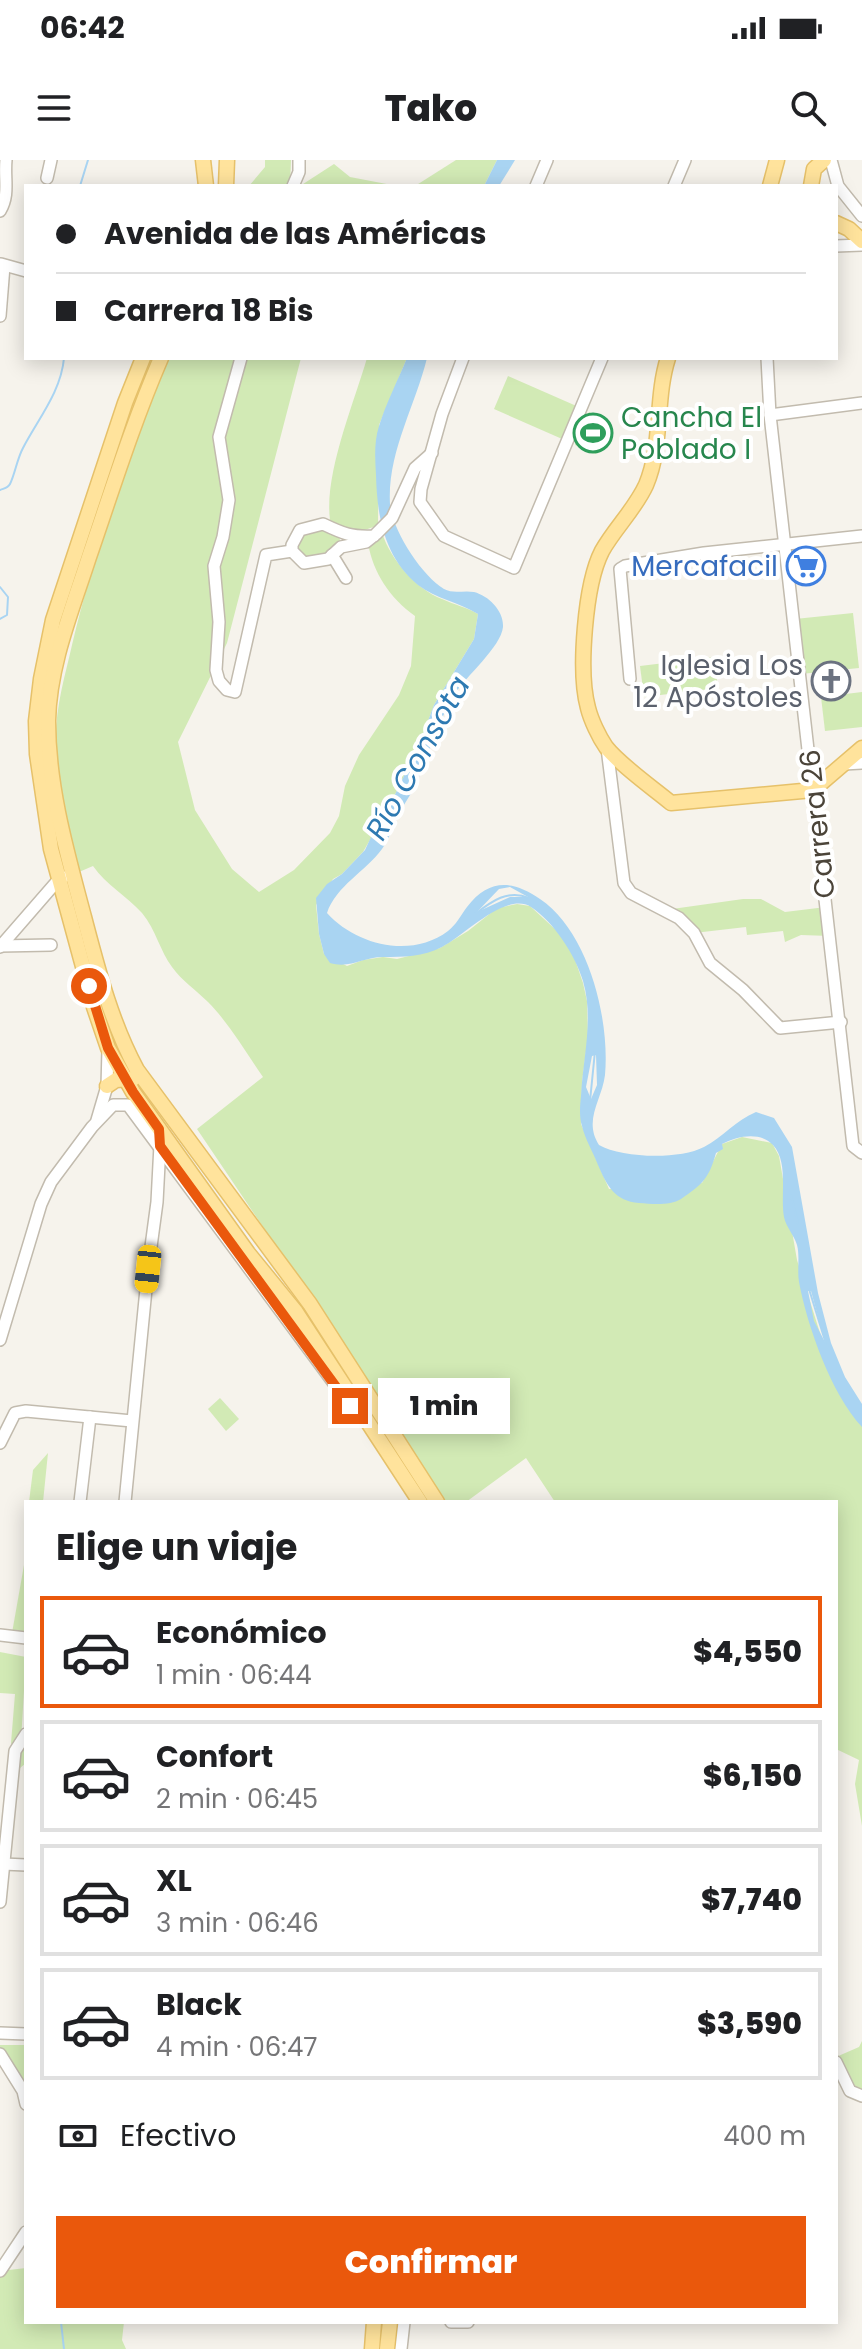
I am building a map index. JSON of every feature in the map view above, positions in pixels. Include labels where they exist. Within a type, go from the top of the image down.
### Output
[{"type":"main road","points":[[203,160],[206,184]]},
{"type":"main road","points":[[226,184],[227,160]]},
{"type":"main road","points":[[771,184],[777,160]]},
{"type":"main road","points":[[811,184],[814,169],[824,160]]},
{"type":"main road","points":[[838,224],[849,229],[862,243]]},
{"type":"main road","points":[[142,360],[53,620],[41,679],[36,721],[40,785],[51,849],[66,876],[107,1003],[137,1070],[273,1253],[361,1381],[436,1500]]},
{"type":"main road","points":[[160,360],[129,440],[69,617],[50,696],[48,720],[53,782],[66,876],[94,1007],[108,1048],[125,1079],[191,1180],[296,1312],[419,1500]]},
{"type":"main road","points":[[668,360],[647,483],[603,550],[594,570],[585,629],[584,690],[588,711],[607,747],[671,803],[813,790],[862,748]]},
{"type":"main road","points":[[107,1086],[133,1079],[141,1084],[162,1111],[173,1118]]},
{"type":"main road","points":[[191,1180],[222,1206],[259,1255],[266,1257],[273,1253]]},
{"type":"main road","points":[[372,2349],[374,2324]]},
{"type":"main road","points":[[387,2349],[390,2324]]},
{"type":"street","points":[[0,211],[9,186],[5,173],[6,160]]},
{"type":"street","points":[[47,178],[51,160]]},
{"type":"street","points":[[294,184],[299,172],[299,160]]},
{"type":"street","points":[[537,184],[547,160]]},
{"type":"street","points":[[675,184],[685,160]]},
{"type":"street","points":[[831,160],[837,184]]},
{"type":"street","points":[[838,186],[862,216]]},
{"type":"street","points":[[838,246],[862,243]]},
{"type":"street","points":[[0,316],[2,265],[24,270]]},
{"type":"street","points":[[240,360],[219,437],[229,500],[214,566],[219,622],[216,670],[222,687],[235,692],[266,555],[292,551]]},
{"type":"street","points":[[462,360],[442,414],[420,502],[444,536],[514,568],[601,360]]},
{"type":"street","name":"Carrera 26","points":[[767,360],[770,415],[813,790],[858,1150]]},
{"type":"street","points":[[770,415],[862,403]]},
{"type":"street","points":[[374,536],[339,534],[323,524],[300,530],[292,551],[304,563],[328,559],[337,551],[366,542],[374,536],[385,527],[415,468],[432,453]]},
{"type":"street","points":[[339,534],[337,551],[346,578]]},
{"type":"street","points":[[630,679],[620,569],[665,559],[862,536]]},
{"type":"street","points":[[607,747],[624,883],[631,893],[679,918],[694,933],[710,963],[743,990],[780,1028],[841,1022]]},
{"type":"street","points":[[844,764],[862,763]]},
{"type":"street","points":[[51,945],[0,946],[4,935],[66,876]]},
{"type":"street","points":[[97,1120],[107,1086],[108,1048]]},
{"type":"street","points":[[0,1340],[41,1204],[57,1171],[97,1120],[113,1105],[128,1105],[191,1180]]},
{"type":"street","points":[[125,1500],[157,1202],[159,1129]]},
{"type":"street","points":[[157,1202],[166,1183],[175,1178],[191,1180]]},
{"type":"street","points":[[0,1443],[15,1413],[48,1412],[132,1421]]},
{"type":"street","points":[[80,1500],[90,1417]]},
{"type":"street","points":[[0,1635],[24,1638]]},
{"type":"street","points":[[0,1902],[6,1780],[15,1751],[24,1737]]},
{"type":"street","points":[[3,1864],[24,1865]]},
{"type":"street","points":[[0,2033],[24,2034]]},
{"type":"street","points":[[0,2054],[24,2095]]},
{"type":"street","points":[[838,2066],[850,2091],[862,2096]]},
{"type":"street","points":[[0,2271],[24,2235]]},
{"type":"street","points":[[401,2349],[404,2324]]},
{"type":"green space","points":[[265,160],[291,160],[290,184],[251,184],[265,167]]},
{"type":"green space","points":[[456,160],[497,160],[485,184],[418,184]]},
{"type":"green space","points":[[334,164],[350,177],[387,184],[303,184]]},
{"type":"green space","points":[[168,360],[300,360],[227,643],[178,742],[195,810],[232,869],[259,892],[294,870],[330,833],[339,816],[345,786],[359,755],[399,695],[411,666],[415,616],[390,593],[374,565],[368,543],[382,533],[392,553],[414,581],[432,594],[478,614],[474,639],[434,705],[419,745],[389,807],[363,852],[333,879],[316,905],[324,954],[347,966],[383,957],[397,959],[440,948],[497,908],[517,904],[530,906],[569,942],[583,983],[588,1036],[581,1124],[609,1189],[702,1183],[722,1144],[742,1137],[772,1143],[779,1156],[797,1260],[837,1387],[862,1420],[862,1826],[855,1784],[859,1760],[838,1750],[838,1500],[554,1500],[526,1458],[469,1500],[438,1500],[307,1292],[197,1129],[263,1077],[216,1010],[172,967],[142,913],[93,866],[79,872],[63,807],[56,757],[59,705],[81,608],[141,428]]},
{"type":"green space","points":[[366,360],[406,360],[379,425],[378,525],[365,530],[342,527],[330,520],[331,482]]},
{"type":"green space","points":[[508,376],[581,408],[569,442],[494,409]]},
{"type":"green space","name":"Cancha El Poblado I","points":[[589,412],[610,422],[596,454],[575,445]]},
{"type":"green space","points":[[323,524],[339,534],[341,547],[304,563],[295,556],[297,533]]},
{"type":"green space","points":[[853,613],[859,668],[801,674],[795,619]]},
{"type":"green space","points":[[714,657],[718,688],[644,697],[640,666]]},
{"type":"green space","points":[[862,692],[862,727],[825,731],[821,697]]},
{"type":"green space","points":[[761,899],[785,912],[826,907],[830,936],[801,935],[785,942],[783,931],[747,935],[746,927],[694,933],[665,910]]},
{"type":"green space","points":[[220,1398],[239,1419],[226,1431],[208,1409]]},
{"type":"green space","points":[[48,1453],[43,1500],[29,1500],[33,1470]]},
{"type":"green space","points":[[24,1565],[24,1636],[12,1633]]},
{"type":"green space","points":[[0,1652],[24,1657],[21,1741],[24,1737],[24,1765],[13,1774],[15,1751],[11,1743],[15,1694],[0,1693]]},
{"type":"green space","points":[[862,2041],[862,2096],[838,2060],[838,2056],[859,2047]]},
{"type":"green space","points":[[0,2045],[24,2045],[24,2100],[0,2055]]},
{"type":"green space","points":[[24,2268],[24,2324],[124,2324],[122,2340],[126,2349],[0,2349],[0,2271]]},
{"type":"water","points":[[497,160],[515,160],[500,184],[485,184]]},
{"type":"water","points":[[406,360],[426,360],[397,448],[390,485],[392,515],[402,539],[435,583],[447,590],[474,592],[485,597],[498,610],[503,627],[496,643],[454,695],[413,790],[384,845],[337,895],[327,913],[339,924],[368,940],[401,946],[418,944],[448,931],[484,891],[502,885],[520,888],[540,899],[557,914],[572,933],[593,979],[600,1004],[606,1053],[605,1075],[593,1118],[599,1145],[636,1155],[680,1154],[704,1147],[756,1112],[774,1118],[792,1147],[818,1293],[831,1343],[845,1377],[862,1404],[862,1427],[831,1378],[808,1318],[799,1282],[797,1245],[784,1217],[781,1160],[773,1145],[755,1136],[722,1144],[723,1149],[716,1153],[704,1180],[689,1194],[672,1203],[631,1202],[618,1196],[609,1186],[580,1119],[588,1024],[583,981],[563,940],[540,913],[521,904],[510,905],[485,917],[442,947],[420,955],[376,958],[344,965],[330,963],[324,954],[316,898],[365,850],[419,745],[434,705],[474,639],[478,614],[418,585],[406,574],[390,549],[378,506],[375,462],[377,432]],"holes":[[[510,887],[528,897],[510,897],[477,912],[499,889]],[[596,1055],[597,1085],[591,1099],[586,1087],[592,1056]],[[808,1291],[811,1291],[825,1342],[814,1321]]]},
{"type":"waterway","points":[[81,184],[88,160]]},
{"type":"waterway","points":[[0,490],[10,484],[23,448],[54,394],[64,360]]},
{"type":"waterway","points":[[0,587],[8,597],[7,615],[0,619]]},
{"type":"waterway","name":"Río Consota","points":[[475,914],[507,896],[529,898]]},
{"type":"waterway","name":"Río Consota","points":[[590,1101],[595,1051]]},
{"type":"waterway","name":"Río Consota","points":[[791,1195],[798,1224]]},
{"type":"waterway","name":"Río Consota","points":[[809,1289],[826,1344]]},
{"type":"waterway","points":[[61,2324],[64,2349]]},
{"type":"place","name":"Cancha El Poblado I","points":[[593,433]]},
{"type":"place","name":"Mercafacil","points":[[806,566]]},
{"type":"place","name":"Iglesia Los 12 Apóstoles","points":[[831,681]]},
{"type":"route","points":[[89,986],[108,1048],[159,1129],[160,1146],[350,1406]]}]
